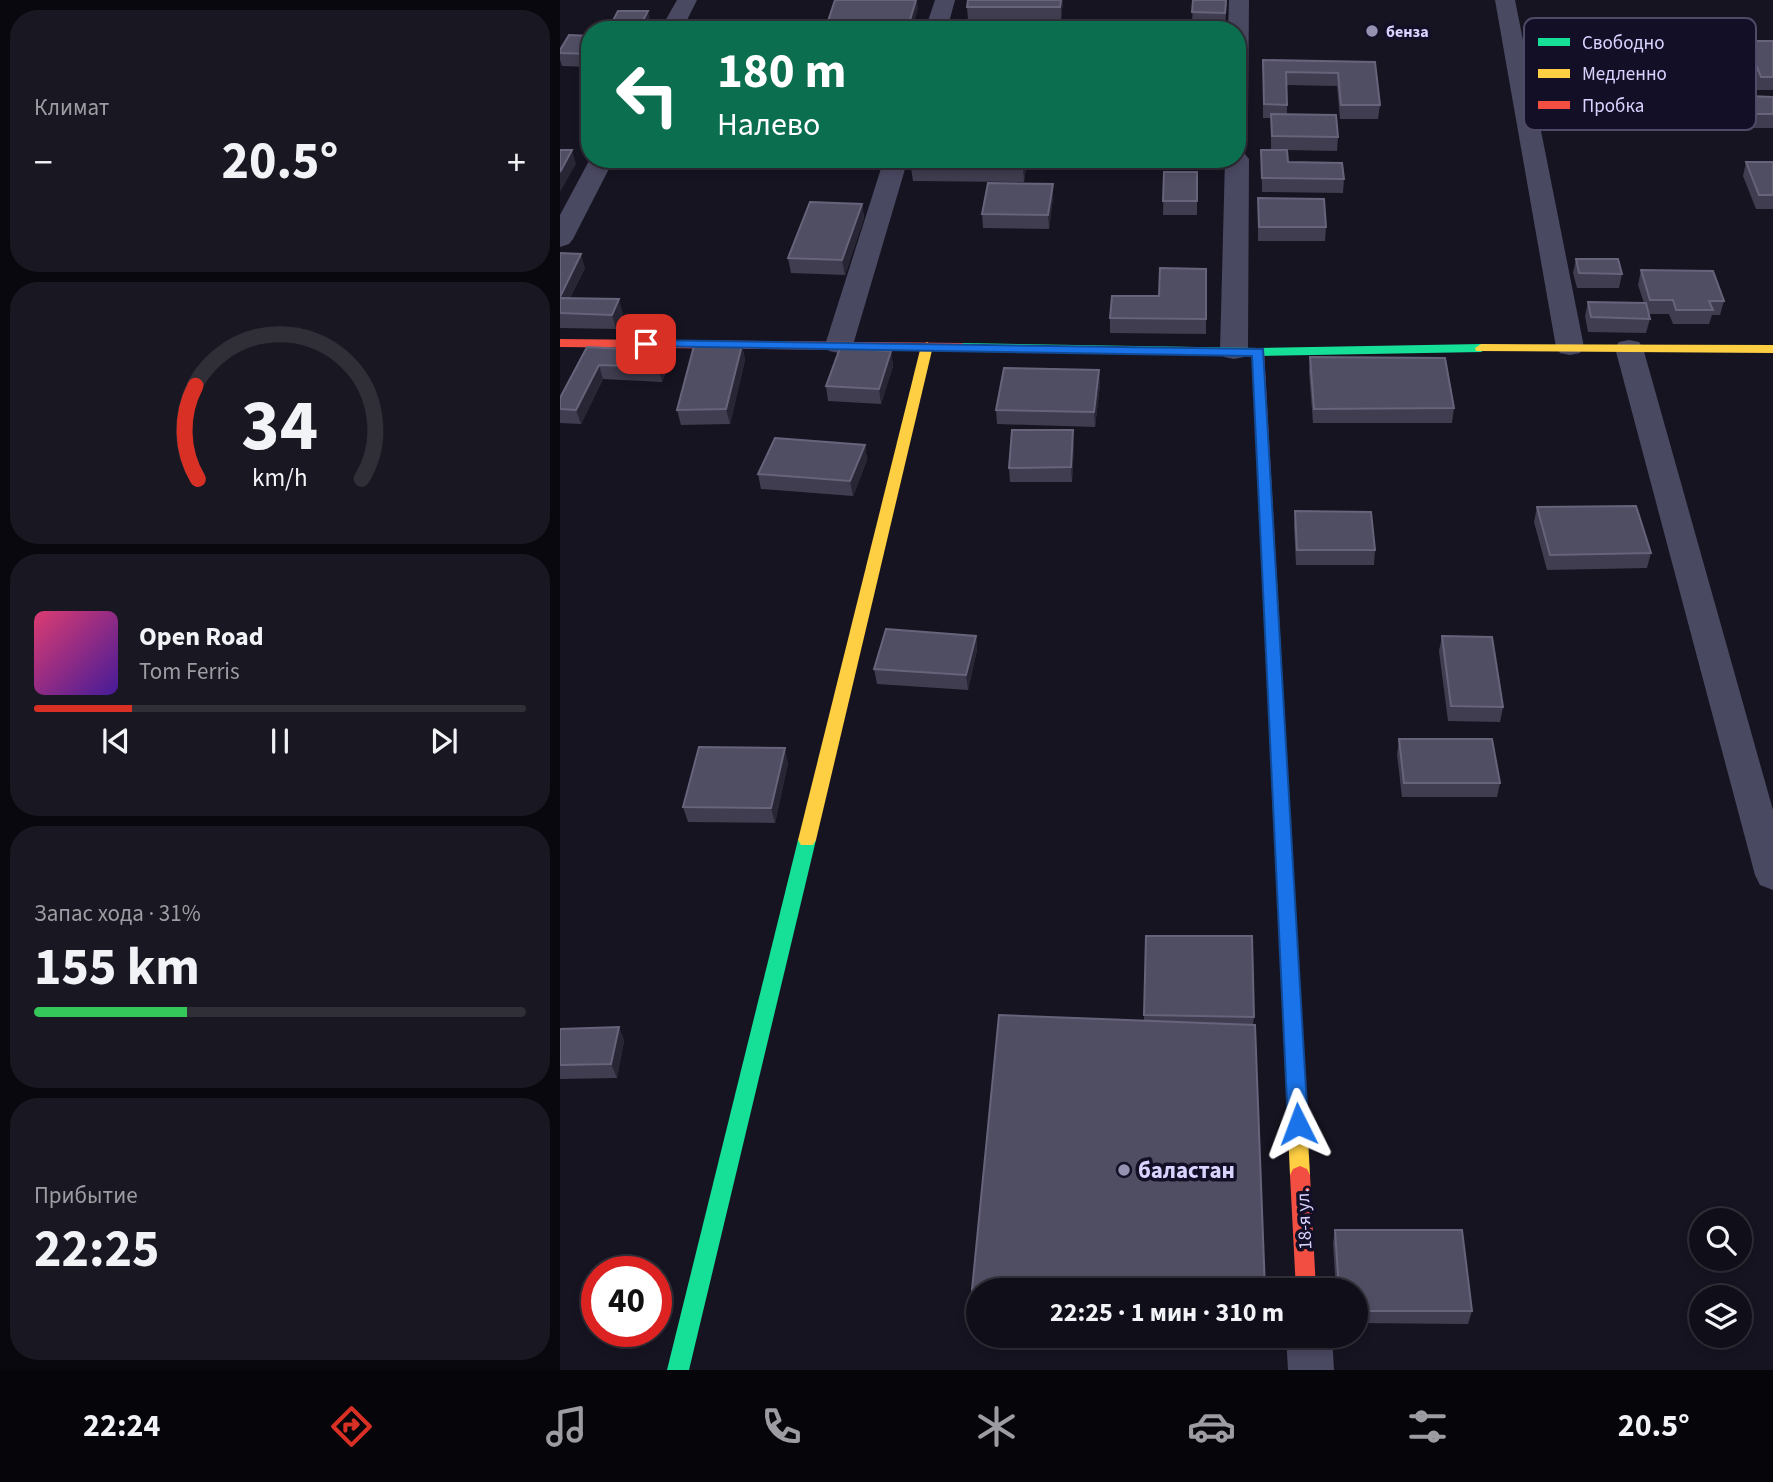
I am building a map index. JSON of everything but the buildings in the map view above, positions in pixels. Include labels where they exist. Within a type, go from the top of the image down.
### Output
[{"type":"street","points":[[676,21],[687,0]]},
{"type":"street","points":[[939,21],[945,0]]},
{"type":"street","points":[[1239,0],[1239,21]]},
{"type":"street","points":[[1506,0],[1524,98]]},
{"type":"street","points":[[1530,130],[1570,348]]},
{"type":"street","points":[[560,239],[597,168]]},
{"type":"street","points":[[839,345],[893,168]]},
{"type":"street","points":[[1237,168],[1246,352]]},
{"type":"street","points":[[561,346],[839,345],[1246,352],[1570,348],[1773,349]]},
{"type":"street","points":[[678,1370],[927,346]]},
{"type":"street","points":[[1629,348],[1773,875]]},
{"type":"street","name":"18-я ул.","points":[[1246,352],[1305,1278]]},
{"type":"street","points":[[1310,1348],[1311,1370]]},
{"type":"traffic: fast","points":[[962,347],[1258,352],[1481,348]]},
{"type":"traffic: fast","points":[[678,1370],[807,840]]},
{"type":"traffic: slow","points":[[807,840],[927,346]]},
{"type":"traffic: slow","points":[[1481,348],[1773,349]]},
{"type":"traffic: slow","points":[[1270,582],[1300,1175]]},
{"type":"traffic: jam","points":[[560,343],[962,347]]},
{"type":"traffic: jam","points":[[1258,352],[1270,582]]},
{"type":"traffic: jam","points":[[1300,1175],[1305,1278]]},
{"type":"place","name":"бенза","points":[[1372,31]]},
{"type":"place","name":"баластан","points":[[1124,1170]]},
{"type":"route","points":[[646,344],[1258,352],[1298,1124]]}]
